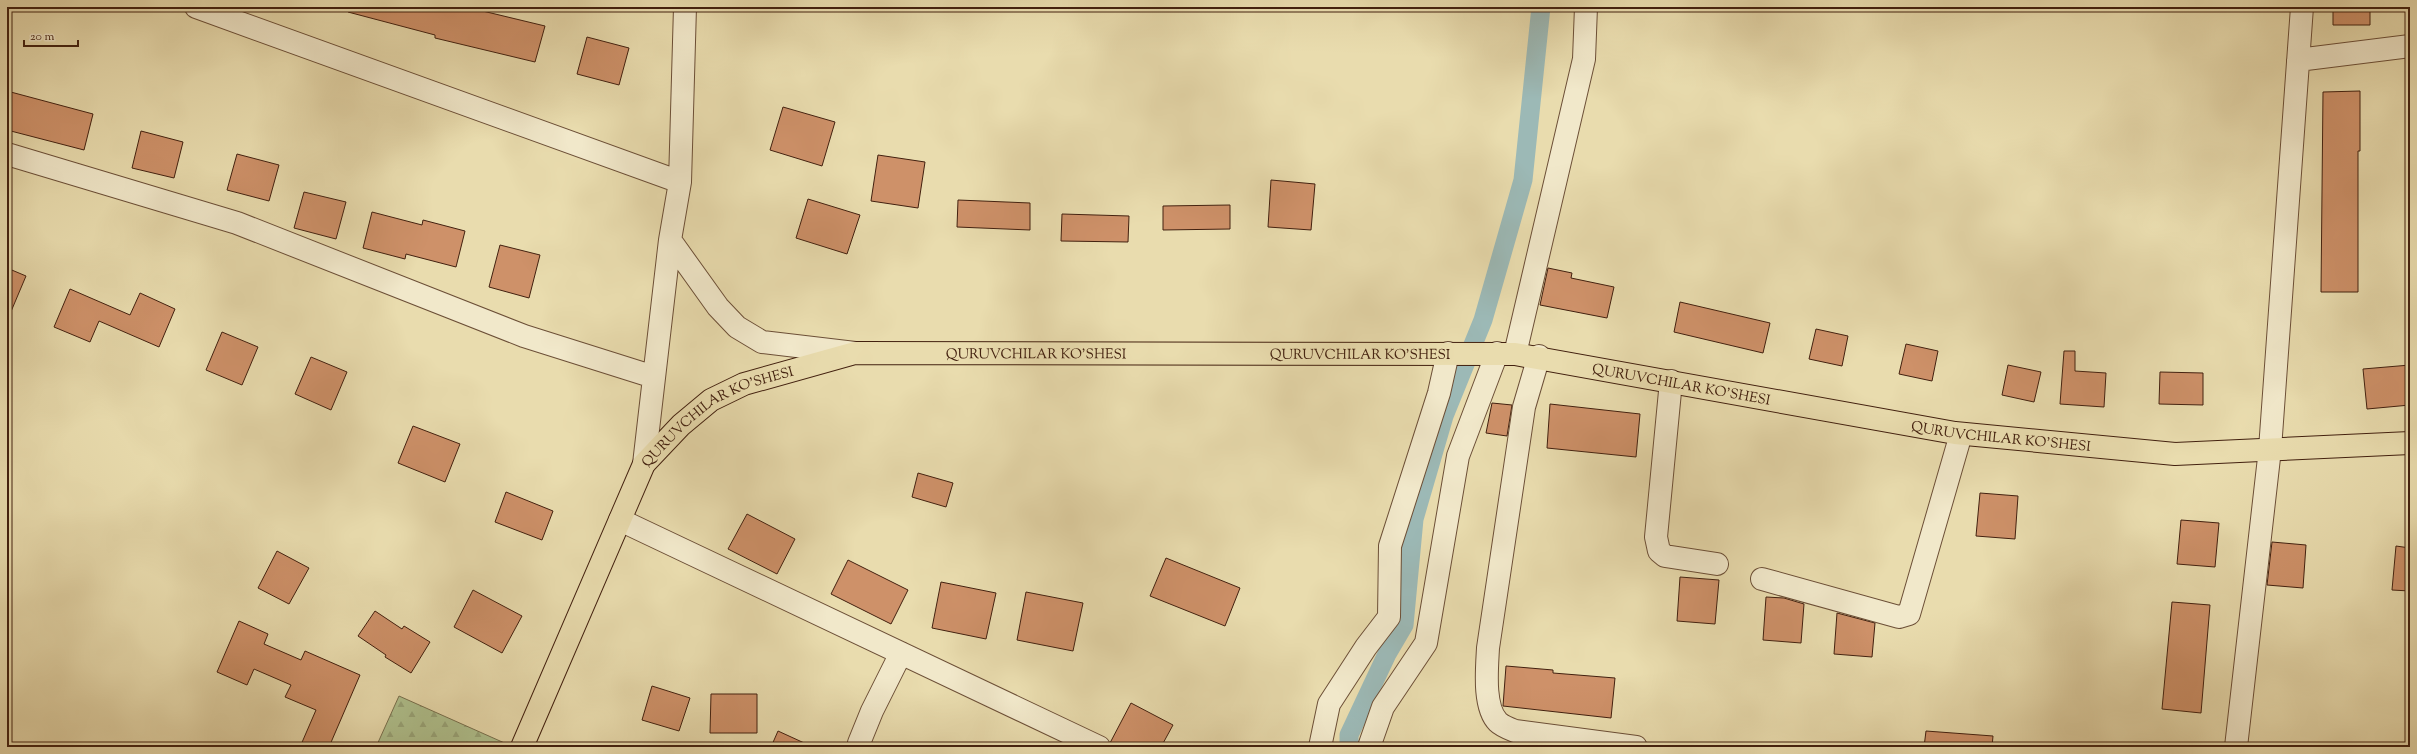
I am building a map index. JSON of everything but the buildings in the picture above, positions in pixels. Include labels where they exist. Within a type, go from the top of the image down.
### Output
[{"type":"main road","name":"QURUVCHILAR KO'SHESI","points":[[522,747],[644,464],[681,425],[711,400],[744,384],[855,353],[1454,353],[1539,356],[1961,434],[2176,454],[2270,448],[2410,443]]},
{"type":"street","points":[[196,7],[680,182]]},
{"type":"street","points":[[644,464],[670,240],[680,182],[685,7]]},
{"type":"street","points":[[1369,747],[1382,707],[1426,643],[1458,456],[1500,354],[1584,59],[1586,7]]},
{"type":"street","points":[[2236,747],[2270,448],[2302,7]]},
{"type":"street","points":[[2298,60],[2410,46]]},
{"type":"street","points":[[7,154],[237,223],[524,336],[654,376]]},
{"type":"street","points":[[670,240],[718,307],[737,327],[762,342],[855,353]]},
{"type":"street","points":[[1320,747],[1329,704],[1366,647],[1389,618],[1390,546],[1439,394],[1454,353]]},
{"type":"street","points":[[1539,356],[1524,407],[1488,648],[1486,684],[1492,711],[1498,722],[1515,731],[1636,747]]},
{"type":"street","points":[[1671,381],[1656,537],[1659,551],[1665,556],[1717,564]]},
{"type":"street","points":[[1762,579],[1899,617],[1909,614],[1912,609],[1961,434]]},
{"type":"street","points":[[620,520],[1099,747]]},
{"type":"street","points":[[859,743],[872,711],[901,653]]},
{"type":"green space","points":[[399,696],[509,745],[508,747],[376,747]]},
{"type":"waterway","points":[[1349,747],[1349,735],[1387,654],[1404,625],[1414,519],[1444,416],[1483,320],[1523,180],[1541,7]]}]
